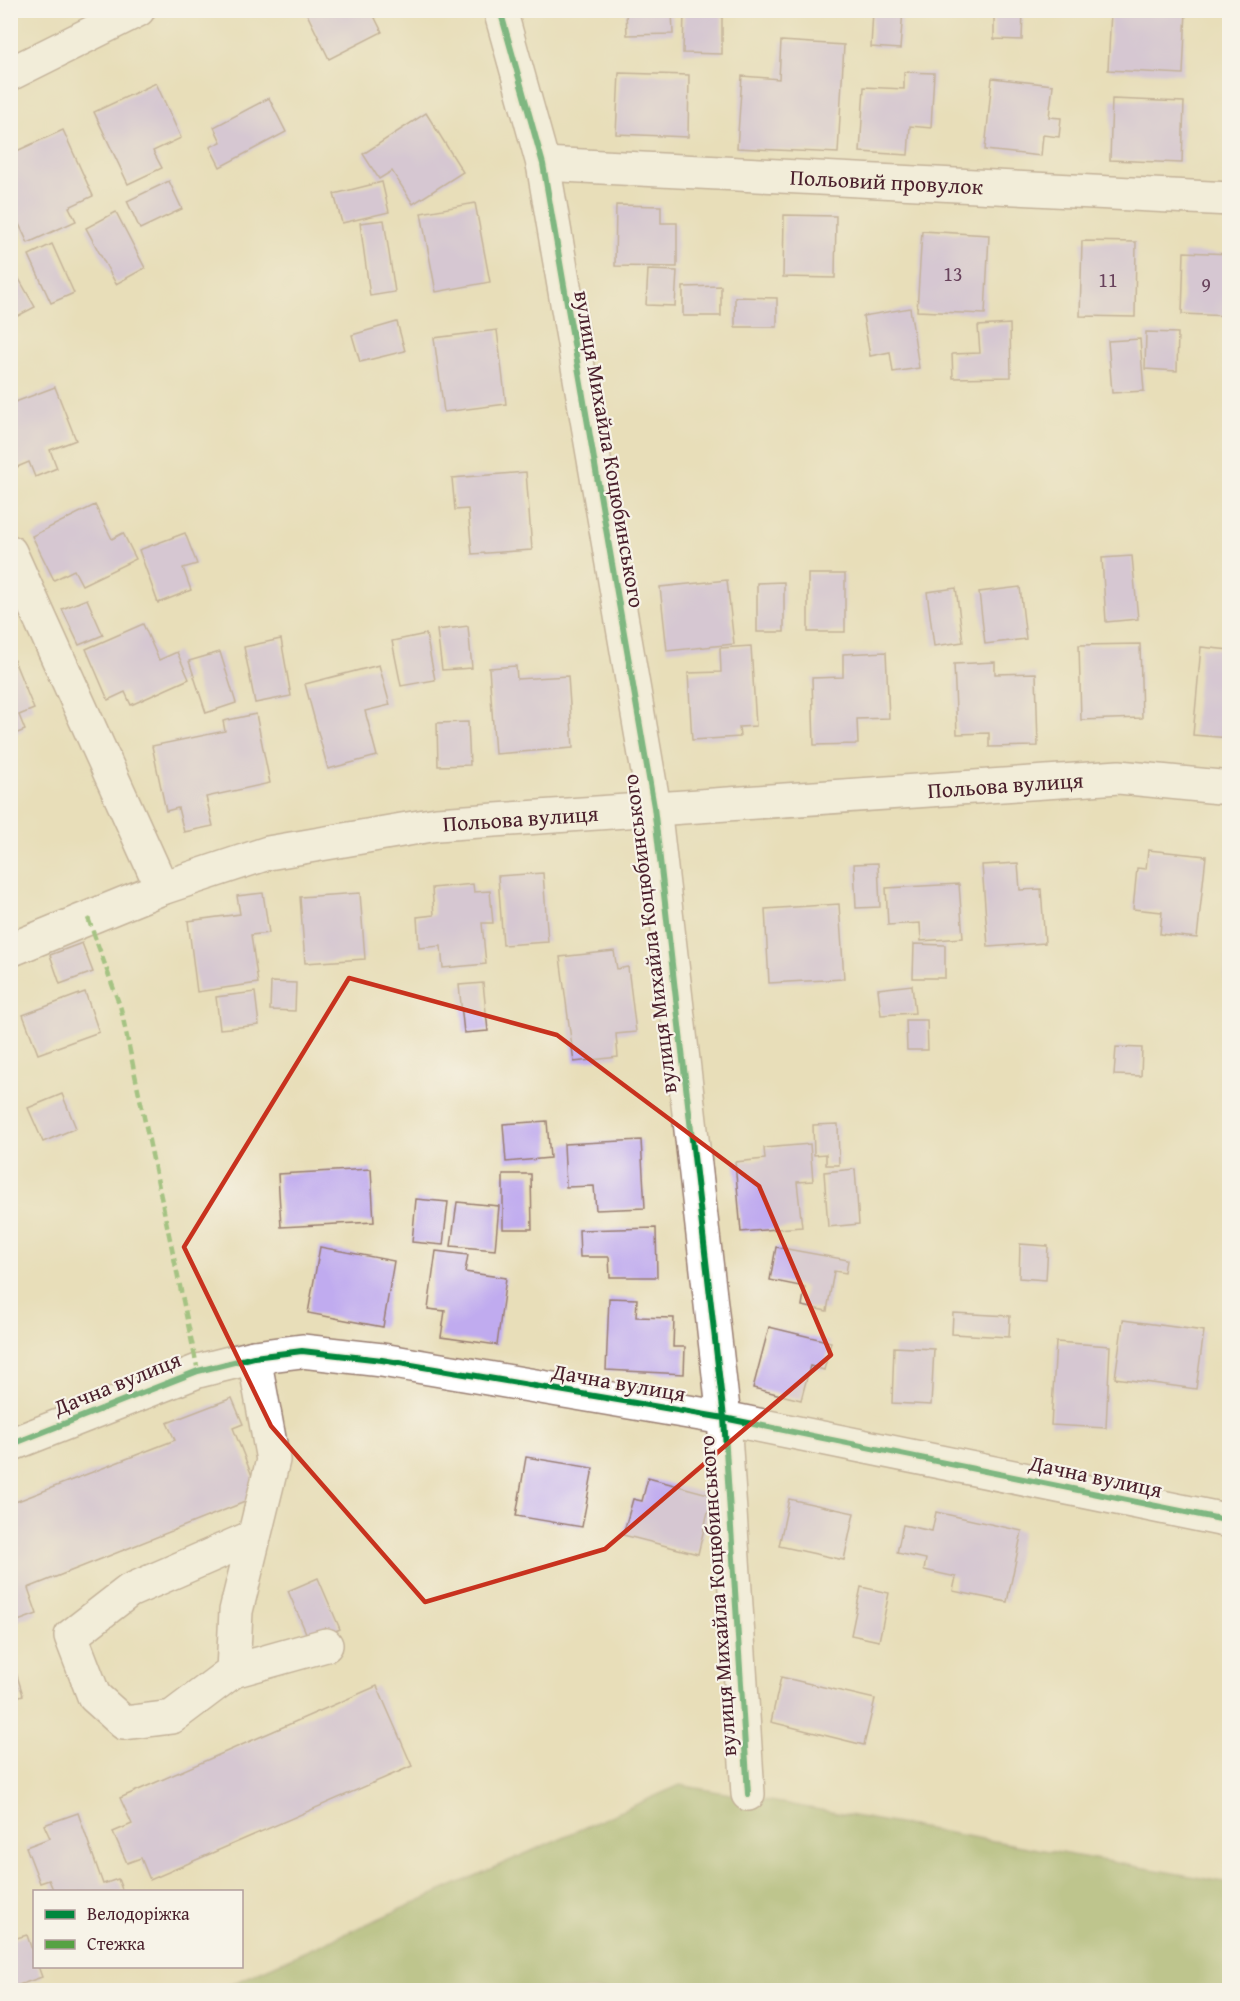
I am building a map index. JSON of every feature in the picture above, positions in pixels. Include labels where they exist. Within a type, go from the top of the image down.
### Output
[{"type":"street","points":[[10,74],[138,10]]},
{"type":"street","name":"вулиця Михайла Коцюбинського","points":[[500,10],[543,164],[654,807],[724,1418],[748,1794]]},
{"type":"street","name":"Польовий провулок","points":[[543,164],[1230,200]]},
{"type":"street","points":[[10,552],[162,888]]},
{"type":"street","name":"Польова вулиця","points":[[10,950],[162,888],[268,853],[437,824],[654,807],[1119,777],[1230,788]]},
{"type":"street","name":"Дачна вулиця","points":[[10,1445],[198,1371],[254,1357],[302,1351],[382,1360],[724,1418],[1230,1521]]},
{"type":"street","points":[[233,1671],[236,1611],[273,1460],[254,1357]]},
{"type":"street","points":[[253,1537],[129,1591],[71,1636],[94,1696],[124,1723],[172,1717],[233,1671],[327,1645]]},
{"type":"highlighted area","points":[[349,978],[557,1035],[759,1186],[831,1355],[605,1549],[425,1602],[271,1426],[184,1247]]},
{"type":"green space","points":[[680,1785],[1229,1883],[1229,1990],[218,1990]]},
{"type":"building","points":[[305,10],[371,10],[382,32],[329,59]]},
{"type":"building","points":[[626,10],[672,10],[673,34],[627,35]]},
{"type":"building","points":[[684,10],[722,10],[722,54],[683,53]]},
{"type":"building","points":[[873,10],[903,10],[900,49],[871,47]]},
{"type":"building","points":[[994,10],[1023,10],[1022,40],[994,39]]},
{"type":"building","points":[[1111,10],[1186,10],[1183,74],[1108,70]]},
{"type":"building","points":[[781,41],[844,45],[838,153],[737,148],[742,76],[779,79]]},
{"type":"building","points":[[904,72],[934,73],[931,128],[910,126],[908,155],[860,152],[864,87],[904,89]]},
{"type":"building","points":[[619,73],[689,75],[688,137],[616,134]]},
{"type":"building","points":[[992,78],[1053,85],[1049,117],[1061,118],[1059,137],[1043,135],[1041,156],[985,150]]},
{"type":"building","points":[[156,83],[181,138],[153,151],[162,168],[128,184],[94,112]]},
{"type":"building","points":[[269,98],[286,132],[220,167],[210,147],[221,142],[214,127]]},
{"type":"building","points":[[1112,99],[1184,102],[1182,163],[1110,160]]},
{"type":"building","points":[[426,113],[463,172],[413,204],[392,171],[379,179],[363,154]]},
{"type":"building","points":[[63,130],[93,196],[69,207],[76,221],[28,243],[10,205],[10,154]]},
{"type":"building","points":[[169,181],[182,209],[140,229],[127,201]]},
{"type":"building","points":[[382,182],[389,212],[342,223],[334,194]]},
{"type":"building","points":[[475,203],[490,282],[436,292],[421,213]]},
{"type":"building","points":[[616,205],[661,206],[661,223],[677,223],[677,267],[615,266]]},
{"type":"building","points":[[116,212],[145,268],[116,284],[86,228]]},
{"type":"building","points":[[784,215],[836,216],[835,278],[783,277]]},
{"type":"building","points":[[384,220],[395,292],[370,296],[360,223]]},
{"type":"building","points":[[922,231],[989,235],[985,314],[917,311]]},
{"type":"building","points":[[1082,241],[1136,242],[1135,317],[1080,316]]},
{"type":"building","points":[[52,244],[74,293],[51,303],[29,255]]},
{"type":"building","points":[[1184,252],[1230,254],[1230,316],[1182,314]]},
{"type":"building","points":[[14,270],[35,307],[10,320],[10,271]]},
{"type":"building","points":[[648,270],[677,271],[675,306],[646,305]]},
{"type":"building","points":[[721,286],[721,316],[683,316],[683,287]]},
{"type":"building","points":[[735,297],[777,298],[777,327],[735,327]]},
{"type":"building","points":[[910,308],[919,368],[893,372],[890,352],[870,356],[863,316]]},
{"type":"building","points":[[397,322],[405,351],[360,362],[352,335]]},
{"type":"building","points":[[1010,324],[1011,377],[953,378],[952,354],[980,353],[978,326]]},
{"type":"building","points":[[497,330],[506,404],[444,412],[434,338]]},
{"type":"building","points":[[1146,332],[1178,333],[1177,371],[1145,369]]},
{"type":"building","points":[[1140,339],[1144,391],[1112,393],[1108,341]]},
{"type":"building","points":[[55,387],[76,440],[50,450],[57,468],[35,477],[29,462],[10,470],[10,404]]},
{"type":"building","points":[[526,472],[532,550],[472,554],[468,509],[455,510],[452,478]]},
{"type":"building","points":[[95,505],[112,539],[123,533],[136,559],[82,585],[74,570],[54,580],[32,536]]},
{"type":"building","points":[[185,533],[197,564],[183,568],[191,590],[158,603],[139,550]]},
{"type":"building","points":[[1132,556],[1138,619],[1106,622],[1102,558]]},
{"type":"building","points":[[808,574],[845,574],[845,632],[808,632]]},
{"type":"building","points":[[727,580],[734,644],[667,651],[660,587]]},
{"type":"building","points":[[784,582],[784,632],[757,632],[757,583]]},
{"type":"building","points":[[1020,587],[1026,639],[985,644],[979,592]]},
{"type":"building","points":[[956,588],[963,642],[934,646],[927,592]]},
{"type":"building","points":[[87,599],[103,635],[79,645],[62,609]]},
{"type":"building","points":[[143,624],[159,660],[177,652],[189,679],[131,705],[125,692],[108,700],[86,649]]},
{"type":"building","points":[[468,626],[472,668],[442,670],[437,630]]},
{"type":"building","points":[[426,634],[435,680],[401,686],[392,641]]},
{"type":"building","points":[[281,639],[291,696],[255,703],[244,647]]},
{"type":"building","points":[[1140,644],[1142,718],[1081,720],[1079,645]]},
{"type":"building","points":[[751,646],[756,726],[739,727],[740,737],[692,740],[688,673],[721,672],[720,648]]},
{"type":"building","points":[[1201,647],[1230,650],[1230,738],[1193,735]]},
{"type":"building","points":[[220,652],[236,703],[206,713],[189,661]]},
{"type":"building","points":[[886,652],[889,718],[857,719],[858,744],[814,745],[812,678],[843,677],[843,654]]},
{"type":"building","points":[[13,658],[34,709],[19,715],[25,730],[10,736],[10,659]]},
{"type":"building","points":[[995,662],[995,674],[1036,673],[1038,746],[989,747],[989,733],[957,734],[954,664]]},
{"type":"building","points":[[379,665],[390,705],[365,711],[377,756],[328,769],[305,684]]},
{"type":"building","points":[[516,666],[517,679],[568,676],[573,748],[495,754],[489,668]]},
{"type":"building","points":[[256,714],[270,783],[206,797],[213,826],[184,832],[178,808],[166,811],[152,746],[225,731],[223,721]]},
{"type":"building","points":[[468,722],[470,765],[438,766],[437,723]]},
{"type":"building","points":[[1148,850],[1206,856],[1197,938],[1160,934],[1162,912],[1133,909],[1137,868],[1146,869]]},
{"type":"building","points":[[878,863],[880,907],[856,908],[854,864]]},
{"type":"building","points":[[1018,863],[1020,890],[1041,889],[1045,943],[988,947],[982,865]]},
{"type":"building","points":[[543,873],[548,942],[503,945],[498,876]]},
{"type":"building","points":[[473,884],[474,892],[490,891],[493,923],[482,923],[486,964],[443,968],[441,946],[419,948],[417,917],[434,915],[432,888]]},
{"type":"building","points":[[959,884],[963,938],[921,941],[920,923],[888,925],[886,888]]},
{"type":"building","points":[[263,893],[269,933],[251,935],[258,983],[197,992],[188,921],[240,914],[237,896]]},
{"type":"building","points":[[360,893],[365,959],[305,963],[300,897]]},
{"type":"building","points":[[839,904],[844,979],[769,983],[765,909]]},
{"type":"building","points":[[82,943],[93,972],[60,984],[50,955]]},
{"type":"building","points":[[914,944],[945,945],[945,978],[913,978]]},
{"type":"building","points":[[1228,946],[1230,947],[1230,981],[1224,980]]},
{"type":"building","points":[[614,951],[617,969],[628,967],[636,1032],[616,1034],[618,1057],[574,1062],[560,957]]},
{"type":"building","points":[[271,982],[296,983],[295,1011],[270,1010]]},
{"type":"building","points":[[483,983],[488,1031],[464,1033],[459,985]]},
{"type":"building","points":[[912,985],[915,1013],[881,1015],[878,989]]},
{"type":"building","points":[[85,992],[99,1032],[38,1054],[23,1015]]},
{"type":"building","points":[[255,992],[259,1025],[220,1029],[216,997]]},
{"type":"building","points":[[906,1020],[927,1020],[928,1050],[907,1050]]},
{"type":"building","points":[[1116,1047],[1142,1048],[1141,1076],[1114,1075]]},
{"type":"building","points":[[62,1094],[76,1128],[43,1142],[28,1108]]},
{"type":"building","points":[[547,1121],[550,1158],[506,1162],[503,1124]]},
{"type":"building","points":[[838,1124],[839,1165],[826,1165],[826,1154],[814,1155],[813,1125]]},
{"type":"building","points":[[641,1140],[645,1208],[596,1210],[594,1186],[566,1187],[564,1144]]},
{"type":"building","points":[[810,1144],[813,1181],[797,1182],[802,1227],[741,1232],[735,1162],[765,1159],[764,1148]]},
{"type":"building","points":[[371,1169],[374,1222],[281,1227],[278,1174]]},
{"type":"building","points":[[855,1169],[859,1224],[828,1227],[824,1172]]},
{"type":"building","points":[[503,1174],[531,1174],[532,1229],[503,1229]]},
{"type":"building","points":[[416,1199],[448,1202],[443,1245],[412,1242]]},
{"type":"building","points":[[457,1202],[499,1206],[495,1250],[451,1246]]},
{"type":"building","points":[[656,1228],[657,1277],[610,1277],[609,1257],[580,1257],[579,1230]]},
{"type":"building","points":[[1020,1244],[1048,1246],[1046,1280],[1019,1278]]},
{"type":"building","points":[[320,1247],[394,1261],[383,1327],[308,1313]]},
{"type":"building","points":[[776,1247],[848,1260],[846,1273],[834,1271],[827,1311],[802,1306],[805,1287],[770,1280]]},
{"type":"building","points":[[436,1251],[468,1255],[465,1272],[506,1278],[497,1345],[441,1337],[445,1311],[428,1309]]},
{"type":"building","points":[[609,1298],[637,1299],[636,1317],[674,1318],[673,1347],[685,1347],[684,1374],[606,1370]]},
{"type":"building","points":[[953,1313],[1010,1316],[1009,1337],[952,1334]]},
{"type":"building","points":[[1123,1320],[1204,1331],[1196,1389],[1115,1378]]},
{"type":"building","points":[[769,1327],[831,1342],[824,1370],[810,1366],[801,1400],[753,1388]]},
{"type":"building","points":[[1056,1342],[1110,1346],[1106,1428],[1051,1425]]},
{"type":"building","points":[[894,1347],[934,1349],[931,1405],[892,1403]]},
{"type":"building","points":[[232,1398],[243,1424],[233,1428],[260,1496],[28,1588],[37,1614],[10,1624],[10,1504],[175,1440],[167,1423]]},
{"type":"building","points":[[526,1457],[593,1468],[582,1527],[516,1516]]},
{"type":"building","points":[[648,1478],[712,1495],[698,1554],[623,1535],[633,1499],[642,1501]]},
{"type":"building","points":[[789,1499],[854,1513],[844,1560],[779,1546]]},
{"type":"building","points":[[936,1512],[1022,1531],[1007,1602],[953,1591],[956,1577],[924,1570],[926,1559],[897,1553],[903,1525],[932,1531]]},
{"type":"building","points":[[318,1578],[340,1629],[310,1642],[288,1591]]},
{"type":"building","points":[[861,1587],[889,1593],[879,1641],[851,1635]]},
{"type":"building","points":[[14,1666],[23,1695],[10,1699],[10,1667]]},
{"type":"building","points":[[781,1677],[875,1699],[864,1745],[771,1722]]},
{"type":"building","points":[[377,1686],[412,1766],[150,1880],[141,1858],[127,1863],[113,1832],[132,1824],[120,1798]]},
{"type":"building","points":[[78,1813],[103,1884],[118,1879],[122,1890],[53,1890],[49,1880],[40,1883],[26,1847],[50,1838],[44,1825]]},
{"type":"building","points":[[27,1935],[33,1953],[33,1968],[39,1968],[42,1977],[10,1988],[10,1940]]},
{"type":"marked path","points":[[88,918],[121,1009],[198,1371]]},
{"type":"cycle path","points":[[500,10],[543,164],[654,807],[724,1418],[748,1794]]},
{"type":"cycle path","points":[[10,1445],[198,1371],[254,1357],[302,1351],[382,1360],[724,1418],[1230,1521]]}]
